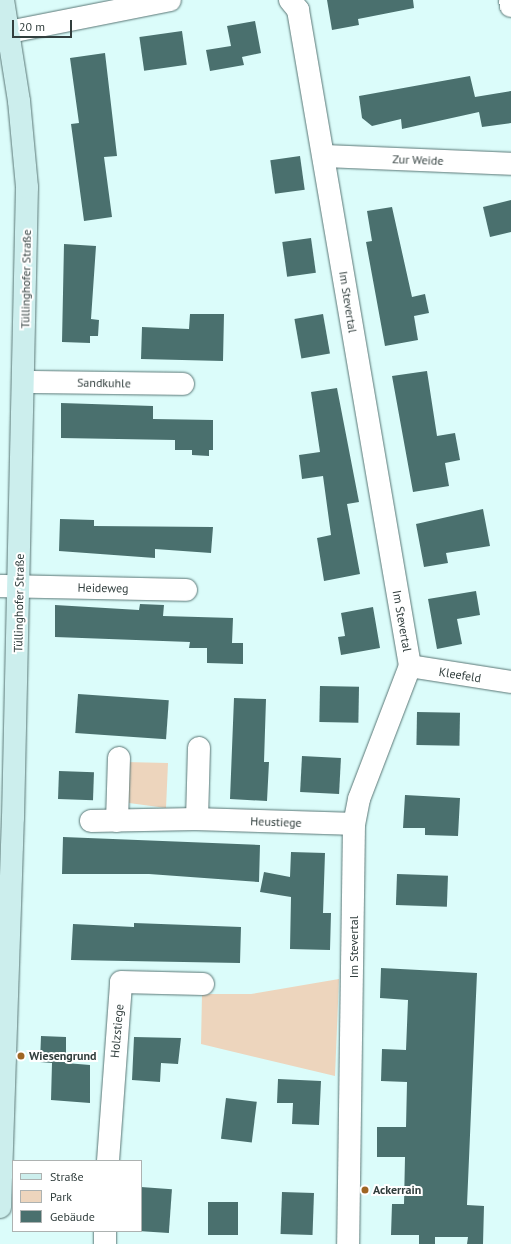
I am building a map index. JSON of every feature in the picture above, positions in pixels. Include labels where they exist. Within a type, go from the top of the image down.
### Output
[{"type":"main road","name":"Tüllinghofer Straße","points":[[0,1207],[10,586],[24,382],[25,145],[3,0]]},
{"type":"street","points":[[9,32],[170,0]]},
{"type":"street","name":"Im Stevertal","points":[[290,0],[298,10],[410,666],[359,799],[354,824],[348,1244]]},
{"type":"street","points":[[510,0],[511,6]]},
{"type":"street","name":"Zur Weide","points":[[324,156],[511,164]]},
{"type":"street","name":"Sandkuhle","points":[[24,382],[183,384]]},
{"type":"street","name":"Heideweg","points":[[10,586],[186,590]]},
{"type":"street","name":"Kleefeld","points":[[410,666],[511,682]]},
{"type":"street","points":[[197,819],[199,748]]},
{"type":"street","points":[[117,821],[119,758]]},
{"type":"street","name":"Heustiege","points":[[91,821],[197,819],[354,824]]},
{"type":"street","name":"Holzstiege","points":[[108,1160],[121,982],[203,984]]},
{"type":"street","points":[[105,1232],[105,1244]]},
{"type":"green space","points":[[125,762],[168,763],[166,808],[129,803]]},
{"type":"green space","points":[[339,979],[335,1076],[201,1044],[202,994],[251,994]]},
{"type":"building","points":[[327,0],[413,0],[414,8],[358,19],[359,25],[332,30]]},
{"type":"building","points":[[255,21],[261,53],[242,57],[244,65],[210,71],[206,50],[231,46],[227,26]]},
{"type":"building","points":[[182,31],[187,65],[144,71],[139,37]]},
{"type":"building","points":[[105,53],[117,156],[104,157],[112,217],[84,221],[71,124],[79,123],[70,58]]},
{"type":"building","points":[[470,76],[475,97],[511,91],[511,123],[482,127],[479,112],[402,129],[401,119],[372,126],[362,118],[359,96]]},
{"type":"building","points":[[300,156],[305,190],[275,194],[270,160]]},
{"type":"building","points":[[511,200],[511,232],[490,237],[483,207]]},
{"type":"building","points":[[392,207],[412,297],[425,294],[429,313],[414,316],[418,340],[385,346],[366,242],[372,241],[367,211]]},
{"type":"building","points":[[311,238],[316,273],[287,277],[282,242]]},
{"type":"building","points":[[64,244],[96,246],[91,319],[99,320],[98,336],[90,336],[90,343],[62,342]]},
{"type":"building","points":[[190,314],[224,314],[223,361],[141,359],[142,327],[189,329]]},
{"type":"building","points":[[323,314],[330,353],[301,358],[294,319]]},
{"type":"building","points":[[427,371],[437,436],[455,433],[460,460],[445,463],[449,486],[413,492],[392,376]]},
{"type":"building","points":[[337,388],[359,502],[347,504],[360,574],[324,581],[317,538],[331,535],[323,476],[302,479],[299,455],[320,452],[311,392]]},
{"type":"building","points":[[61,403],[153,406],[153,419],[213,420],[213,450],[209,450],[209,456],[192,455],[192,450],[175,450],[175,440],[61,438]]},
{"type":"building","points":[[483,509],[490,546],[446,553],[448,563],[424,567],[416,524]]},
{"type":"building","points":[[60,519],[94,520],[94,526],[213,527],[211,553],[155,549],[155,558],[59,551]]},
{"type":"building","points":[[476,591],[480,615],[457,619],[462,644],[437,649],[428,599]]},
{"type":"building","points":[[140,604],[164,605],[163,616],[233,618],[232,643],[243,643],[243,664],[207,663],[207,648],[189,648],[190,642],[55,637],[55,605],[139,610]]},
{"type":"building","points":[[373,607],[380,648],[341,655],[338,637],[345,636],[341,613]]},
{"type":"building","points":[[320,686],[359,687],[358,723],[319,722]]},
{"type":"building","points":[[78,694],[169,700],[166,739],[75,733]]},
{"type":"building","points":[[234,698],[266,699],[264,762],[269,762],[267,801],[230,799]]},
{"type":"building","points":[[417,712],[460,713],[459,746],[416,745]]},
{"type":"building","points":[[302,756],[341,758],[339,794],[300,792]]},
{"type":"building","points":[[59,771],[94,772],[93,800],[58,799]]},
{"type":"building","points":[[405,795],[460,798],[458,836],[425,835],[425,828],[403,828]]},
{"type":"building","points":[[63,837],[260,845],[259,882],[149,874],[62,874]]},
{"type":"building","points":[[291,852],[325,853],[323,913],[331,913],[330,950],[290,949],[291,897],[260,892],[264,872],[290,877]]},
{"type":"building","points":[[397,874],[448,876],[447,907],[396,905]]},
{"type":"building","points":[[134,923],[241,927],[240,963],[71,960],[73,924],[134,927]]},
{"type":"building","points":[[381,968],[477,973],[467,1205],[484,1206],[483,1244],[467,1244],[468,1237],[435,1237],[435,1244],[419,1244],[419,1235],[391,1235],[392,1204],[404,1204],[405,1157],[377,1157],[377,1127],[406,1127],[407,1082],[381,1081],[382,1049],[406,1050],[408,1000],[380,998]]},
{"type":"building","points":[[41,1036],[66,1037],[66,1063],[90,1065],[90,1103],[51,1100],[52,1063],[40,1062]]},
{"type":"building","points":[[134,1037],[181,1038],[178,1064],[161,1063],[160,1082],[132,1080]]},
{"type":"building","points":[[278,1079],[321,1081],[319,1125],[292,1124],[293,1103],[277,1103]]},
{"type":"building","points":[[226,1098],[257,1102],[252,1142],[221,1139]]},
{"type":"building","points":[[142,1187],[172,1189],[169,1233],[142,1231]]},
{"type":"building","points":[[282,1192],[314,1193],[313,1235],[281,1234]]},
{"type":"building","points":[[208,1202],[238,1202],[238,1235],[208,1235]]},
{"type":"place","name":"Wiesengrund","points":[[21,1056]]},
{"type":"place","name":"Ackerrain","points":[[365,1190]]}]
